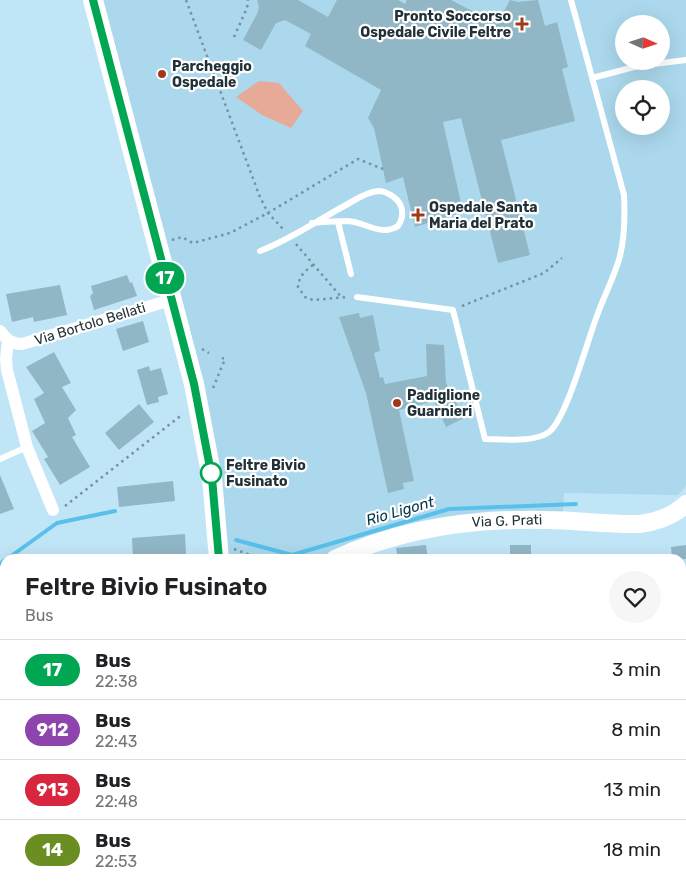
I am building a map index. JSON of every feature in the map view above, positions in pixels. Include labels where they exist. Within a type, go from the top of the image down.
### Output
[{"type":"main road","points":[[93,0],[194,384],[208,452],[215,504],[219,554]]},
{"type":"street","name":"Via Bortolo Bellati","points":[[8,342],[14,344],[30,342],[171,300]]},
{"type":"street","points":[[0,331],[8,342],[7,370],[27,447],[53,510]]},
{"type":"street","name":"Via G. Prati","points":[[346,554],[386,538],[442,526],[482,521],[512,520],[639,524],[659,520],[684,505]]},
{"type":"lane","points":[[357,297],[453,310],[485,439],[540,437],[550,432],[566,403],[620,257],[625,228],[624,196],[571,0]]},
{"type":"lane","points":[[592,78],[638,66],[686,60]]},
{"type":"lane","points":[[260,251],[290,237],[312,223],[364,196],[375,192],[385,192],[400,203],[402,216],[398,226],[389,230],[377,230],[353,222],[312,223]]},
{"type":"lane","points":[[338,222],[351,274]]},
{"type":"lane","points":[[0,459],[27,447]]},
{"type":"path","points":[[186,0],[268,214],[342,298]]},
{"type":"path","points":[[234,38],[247,8],[248,0]]},
{"type":"path","points":[[171,240],[182,237],[193,243],[230,233],[268,214],[358,159],[383,169]]},
{"type":"path","points":[[453,310],[544,273],[562,258]]},
{"type":"path","points":[[314,265],[300,278],[298,287],[302,295],[313,300],[357,297]]},
{"type":"path","points":[[53,510],[56,511],[64,508],[188,411]]},
{"type":"shaded area","name":"Ospedale Santa Maria del Prato","points":[[93,0],[686,0],[686,485],[678,495],[564,493],[563,512],[492,511],[423,520],[391,529],[330,554],[222,554],[219,515]]},
{"type":"shaded area","points":[[259,81],[279,83],[303,111],[291,128],[262,115],[236,97]]},
{"type":"building","points":[[257,0],[298,0],[328,17],[337,0],[398,0],[405,4],[407,0],[451,0],[497,24],[510,0],[518,2],[538,0],[545,26],[557,22],[568,67],[562,69],[575,121],[501,140],[530,255],[498,263],[461,118],[443,122],[463,212],[415,227],[403,177],[386,183],[374,128],[368,118],[381,90],[305,46],[311,34],[285,20],[276,23],[261,50],[243,40],[257,14],[259,7]]},
{"type":"building","points":[[127,275],[130,283],[132,282],[137,296],[94,310],[90,296],[93,293],[91,286]]},
{"type":"building","points":[[60,285],[67,315],[34,322],[33,317],[12,322],[6,294]]},
{"type":"building","name":"Padiglione Guarnieri","points":[[359,313],[360,318],[373,315],[380,351],[374,353],[380,378],[383,377],[385,384],[427,376],[426,344],[444,345],[446,383],[464,418],[446,427],[434,401],[399,410],[414,481],[403,483],[404,489],[388,493],[366,393],[339,317]]},
{"type":"building","points":[[143,321],[149,342],[123,351],[116,329]]},
{"type":"building","points":[[54,352],[71,383],[62,387],[76,410],[68,418],[76,435],[72,437],[90,467],[60,485],[44,459],[48,457],[32,431],[45,423],[34,399],[44,393],[26,367]]},
{"type":"building","points":[[149,366],[150,371],[161,368],[168,394],[158,397],[159,402],[147,405],[137,370]]},
{"type":"building","points":[[139,404],[154,422],[119,450],[105,433]]},
{"type":"building","points":[[0,475],[14,509],[0,514]]},
{"type":"building","points":[[173,481],[175,501],[119,507],[117,487]]},
{"type":"building","points":[[185,534],[186,554],[133,554],[132,538]]},
{"type":"building","points":[[426,545],[427,554],[397,554],[396,548]]},
{"type":"building","points":[[510,545],[531,545],[531,554],[510,554]]},
{"type":"building","points":[[686,545],[686,554],[672,554],[671,547]]},
{"type":"waterway","name":"Rio Ligont","points":[[295,554],[449,509],[576,504]]},
{"type":"waterway","name":"Rio Ligont","points":[[14,554],[57,523],[115,511]]},
{"type":"waterway","name":"Rio Ligont","points":[[236,540],[288,554]]},
{"type":"bus line","name":"17","points":[[93,0],[194,384],[212,478],[219,554]]},
{"type":"place","name":"Pronto Soccorso Ospedale Civile Feltre","points":[[522,24]]},
{"type":"place","name":"Parcheggio Ospedale","points":[[162,74]]},
{"type":"place","name":"Ospedale Santa Maria del Prato","points":[[418,215]]},
{"type":"place","name":"Padiglione Guarnieri","points":[[397,403]]},
{"type":"place","name":"Feltre Bivio Fusinato","points":[[211,473]]}]
